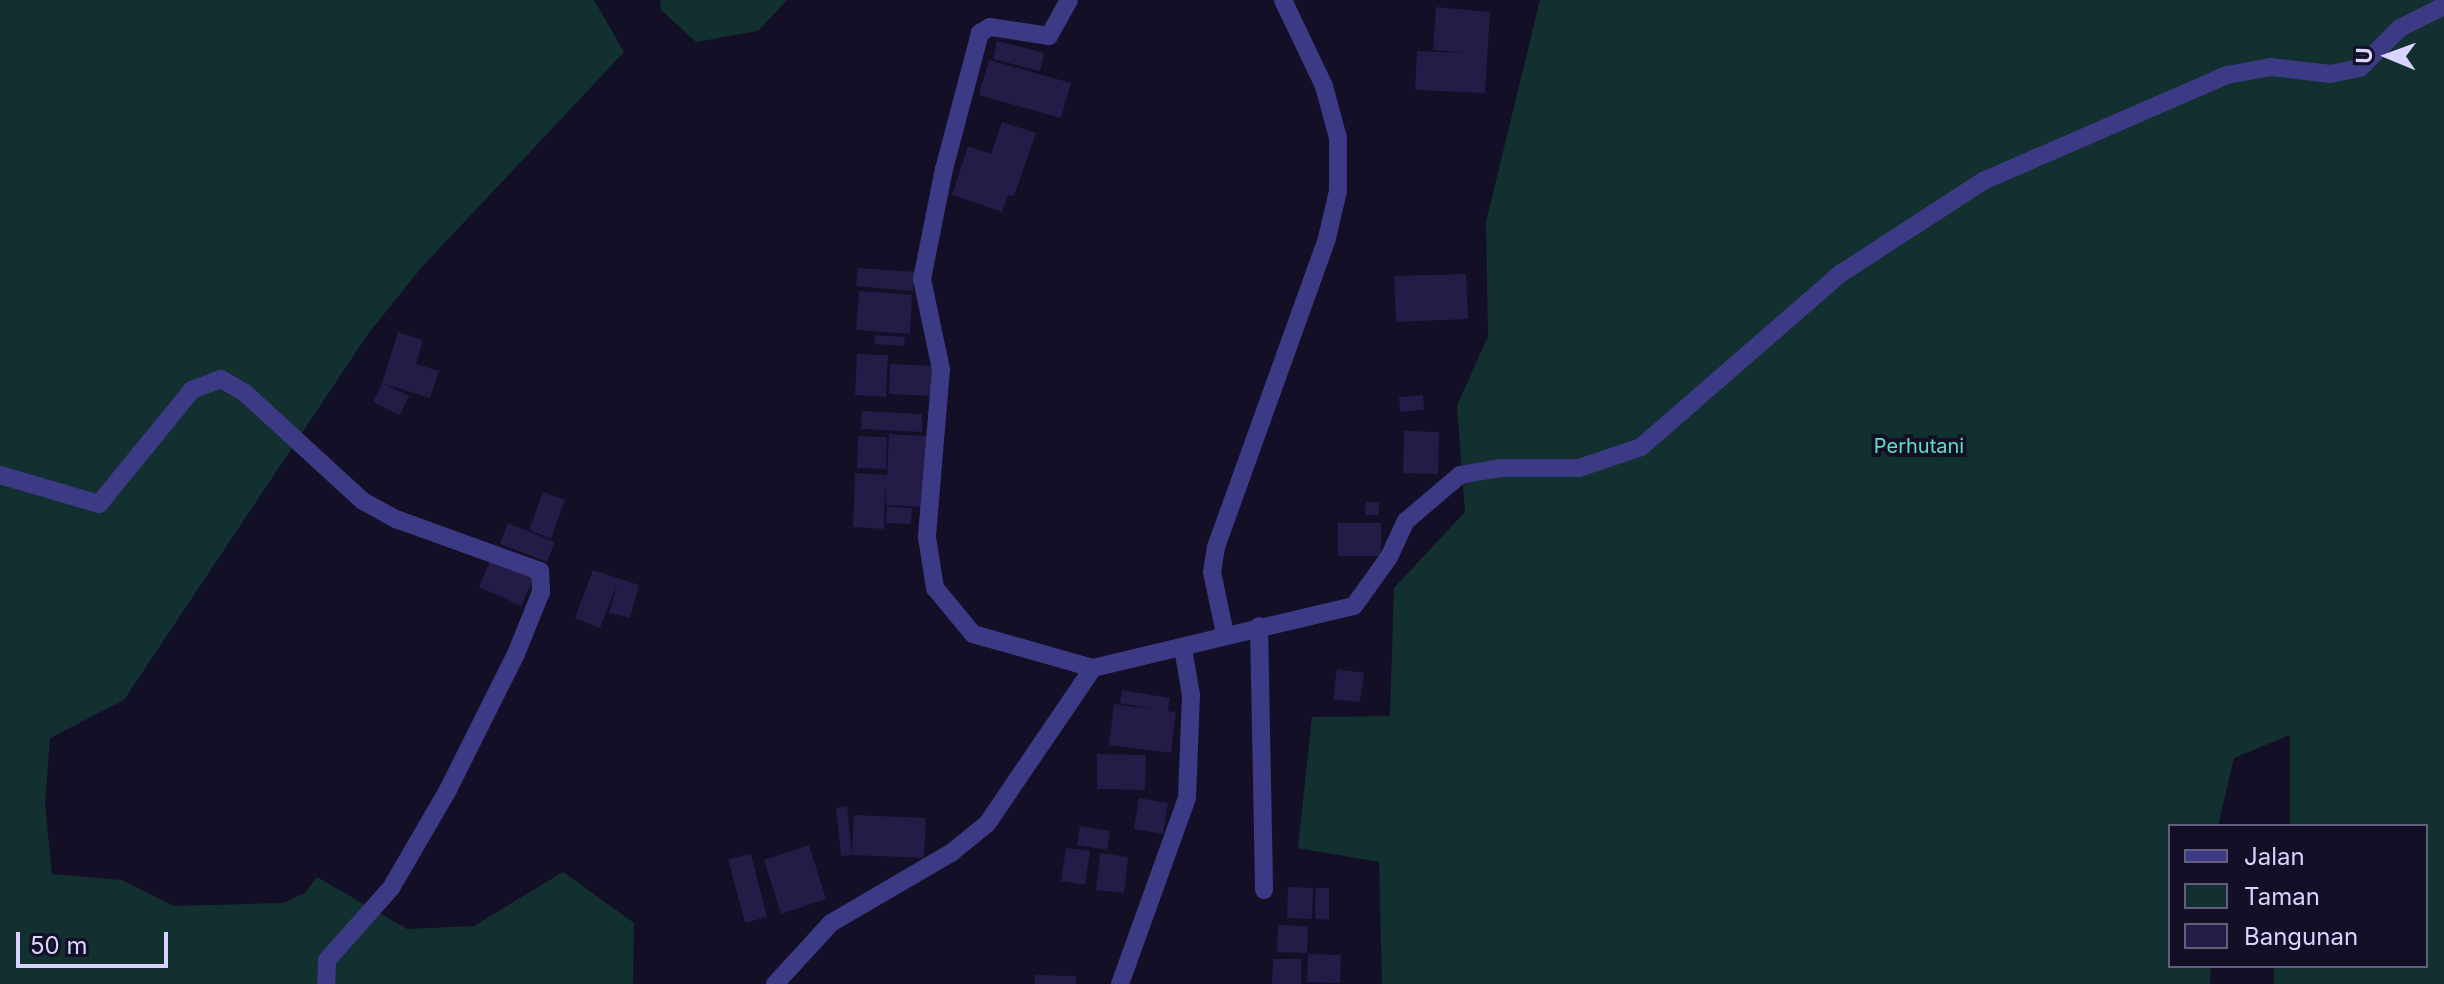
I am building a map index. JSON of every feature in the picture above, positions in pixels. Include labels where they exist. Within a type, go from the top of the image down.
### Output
[{"type":"street","points":[[1069,0],[1049,36],[990,27],[980,33],[948,154],[922,279],[941,369],[927,537],[935,588],[973,634],[1093,668],[1183,648],[1225,634],[1354,606],[1389,557],[1406,521],[1460,475],[1499,468],[1579,468],[1658,437],[1840,274],[1983,181],[2227,75],[2271,67],[2331,74],[2360,68],[2400,28],[2444,6]]},
{"type":"street","points":[[1225,634],[1212,572],[1216,547],[1327,238],[1338,191],[1338,138],[1324,86],[1283,0]]},
{"type":"street","points":[[0,475],[99,504],[192,390],[221,379],[245,393],[363,501],[396,519],[540,571],[541,592],[516,654],[448,790],[391,888],[327,960],[326,984]]},
{"type":"street","points":[[1259,626],[1264,890]]},
{"type":"street","points":[[1120,984],[1187,798],[1191,695],[1183,648]]},
{"type":"street","points":[[775,984],[831,923],[951,853],[987,824],[1093,668]]},
{"type":"green space","points":[[0,0],[594,0],[624,52],[421,268],[368,334],[124,700],[50,738],[45,804],[52,874],[122,880],[174,906],[283,903],[305,893],[317,877],[407,929],[474,926],[563,872],[634,923],[633,984],[0,984]]},
{"type":"green space","points":[[660,0],[787,0],[758,31],[696,42],[661,10]]},
{"type":"green space","name":"Perhutani","points":[[1540,0],[2444,0],[2444,984],[2274,984],[2274,968],[2428,968],[2428,824],[2290,824],[2290,735],[2234,758],[2218,824],[2168,824],[2168,968],[2211,968],[2210,984],[1382,984],[1379,862],[1298,848],[1312,717],[1390,716],[1394,588],[1465,512],[1457,406],[1488,336],[1486,222]]},
{"type":"building","points":[[1436,7],[1490,12],[1485,93],[1415,90],[1417,51],[1468,53],[1433,50]]},
{"type":"building","points":[[997,41],[1044,53],[1040,71],[993,59]]},
{"type":"building","points":[[989,60],[1071,83],[1061,118],[979,95]]},
{"type":"building","points":[[1002,122],[1036,133],[1014,196],[1008,195],[1002,212],[952,195],[968,146],[991,154]]},
{"type":"building","points":[[858,268],[915,272],[913,291],[856,286]]},
{"type":"building","points":[[1466,274],[1468,319],[1396,322],[1394,276]]},
{"type":"building","points":[[859,291],[912,295],[910,334],[856,330]]},
{"type":"building","points":[[398,332],[423,340],[416,364],[439,371],[430,398],[382,383]]},
{"type":"building","points":[[875,335],[905,337],[904,346],[874,344]]},
{"type":"building","points":[[857,354],[888,355],[886,397],[855,395]]},
{"type":"building","points":[[890,364],[936,366],[935,396],[889,394]]},
{"type":"building","points":[[382,383],[409,396],[400,415],[373,402]]},
{"type":"building","points":[[1423,395],[1424,410],[1400,412],[1399,397]]},
{"type":"building","points":[[862,411],[922,414],[922,432],[861,429]]},
{"type":"building","points":[[1404,431],[1439,432],[1438,474],[1403,473]]},
{"type":"building","points":[[889,434],[927,436],[924,507],[886,505],[885,485],[884,529],[853,527],[855,473],[887,475]]},
{"type":"building","points":[[858,436],[887,437],[886,469],[857,468]]},
{"type":"building","points":[[543,492],[565,500],[551,539],[529,530]]},
{"type":"building","points":[[1366,502],[1379,502],[1379,515],[1365,515]]},
{"type":"building","points":[[887,507],[912,508],[911,524],[886,523]]},
{"type":"building","points":[[508,523],[555,542],[547,562],[500,544]]},
{"type":"building","points":[[1338,523],[1381,523],[1381,556],[1338,556]]},
{"type":"building","points":[[493,554],[536,573],[521,606],[479,587]]},
{"type":"building","points":[[593,570],[639,585],[630,618],[609,613],[617,584],[600,628],[575,618]]},
{"type":"building","points":[[1337,669],[1364,673],[1360,702],[1333,699]]},
{"type":"building","points":[[1122,690],[1170,698],[1168,711],[1176,712],[1171,753],[1109,745],[1114,704],[1154,709],[1120,703]]},
{"type":"building","points":[[1097,754],[1146,755],[1145,790],[1097,789]]},
{"type":"building","points":[[1139,798],[1168,803],[1163,834],[1134,829]]},
{"type":"building","points":[[847,806],[852,855],[841,856],[836,808]]},
{"type":"building","points":[[854,815],[926,818],[924,858],[852,855]]},
{"type":"building","points":[[1080,826],[1110,831],[1107,850],[1077,845]]},
{"type":"building","points":[[809,845],[826,899],[781,914],[764,860]]},
{"type":"building","points":[[1066,848],[1090,851],[1085,885],[1061,881]]},
{"type":"building","points":[[1100,853],[1128,857],[1124,893],[1096,890]]},
{"type":"building","points":[[751,854],[767,917],[745,923],[728,859]]},
{"type":"building","points":[[1288,887],[1313,888],[1312,919],[1287,918]]},
{"type":"building","points":[[1316,888],[1329,888],[1329,920],[1315,919]]},
{"type":"building","points":[[1278,925],[1308,926],[1307,953],[1277,952]]},
{"type":"building","points":[[1308,954],[1341,955],[1340,983],[1307,982]]},
{"type":"building","points":[[1273,959],[1301,959],[1301,984],[1272,984]]},
{"type":"building","points":[[1035,975],[1076,976],[1076,984],[1035,984]]}]
